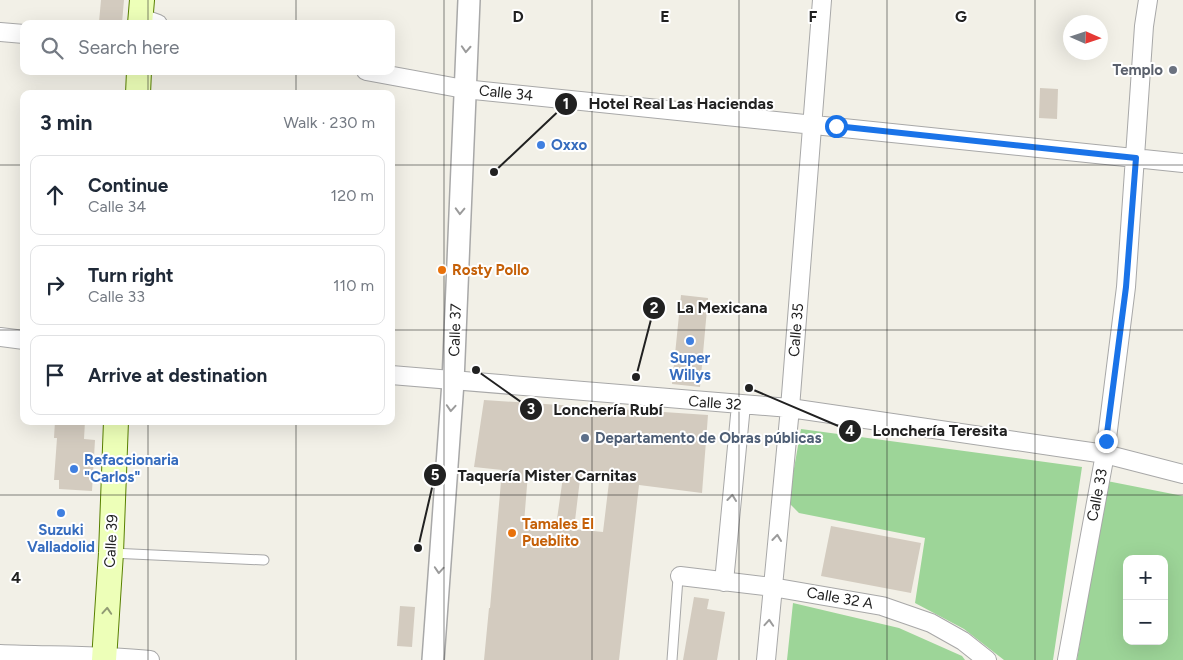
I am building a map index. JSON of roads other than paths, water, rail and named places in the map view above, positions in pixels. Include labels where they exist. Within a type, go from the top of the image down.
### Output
[{"type":"main road","points":[[138,75],[138,90]]},
{"type":"main road","name":"Calle 39","points":[[104,658],[111,553],[116,425]]},
{"type":"street","name":"Calle 37","points":[[433,660],[453,382],[469,0]]},
{"type":"street","name":"Calle 35","points":[[766,660],[790,408],[822,0]]},
{"type":"street","name":"Calle 33","points":[[1066,660],[1105,454],[1126,287],[1144,26],[1148,0]]},
{"type":"street","points":[[0,32],[20,34]]},
{"type":"street","name":"Calle 34","points":[[388,75],[464,89],[1183,163]]},
{"type":"street","points":[[0,338],[20,340]]},
{"type":"street","name":"Calle 32","points":[[395,375],[453,382],[790,408],[1105,454],[1183,474]]},
{"type":"street","points":[[724,582],[741,405]]},
{"type":"street","name":"Calle 32 A","points":[[680,576],[772,587],[882,606],[931,622],[963,641],[988,660]]},
{"type":"street","points":[[0,654],[150,660]]},
{"type":"lane","points":[[111,553],[264,560]]},
{"type":"lane","points":[[672,660],[678,578],[680,576]]},
{"type":"place","name":"Templo","points":[[1173,70]]},
{"type":"place","name":"Oxxo","points":[[541,145]]},
{"type":"place","name":"Hotel Real Las Haciendas","points":[[494,172]]},
{"type":"place","name":"Rosty Pollo","points":[[442,270]]},
{"type":"place","name":"Super Willys","points":[[690,341]]},
{"type":"place","name":"Lonchería Rubí","points":[[476,370]]},
{"type":"place","name":"La Mexicana","points":[[636,377]]},
{"type":"place","name":"Lonchería Teresita","points":[[749,388]]},
{"type":"place","name":"Departamento de Obras públicas","points":[[585,438]]},
{"type":"place","name":"Refaccionaria \"Carlos\"","points":[[74,469]]},
{"type":"place","name":"Suzuki Valladolid","points":[[61,513]]},
{"type":"place","name":"Tamales El Pueblito","points":[[512,533]]},
{"type":"place","name":"Taquería Mister Carnitas","points":[[418,548]]}]
